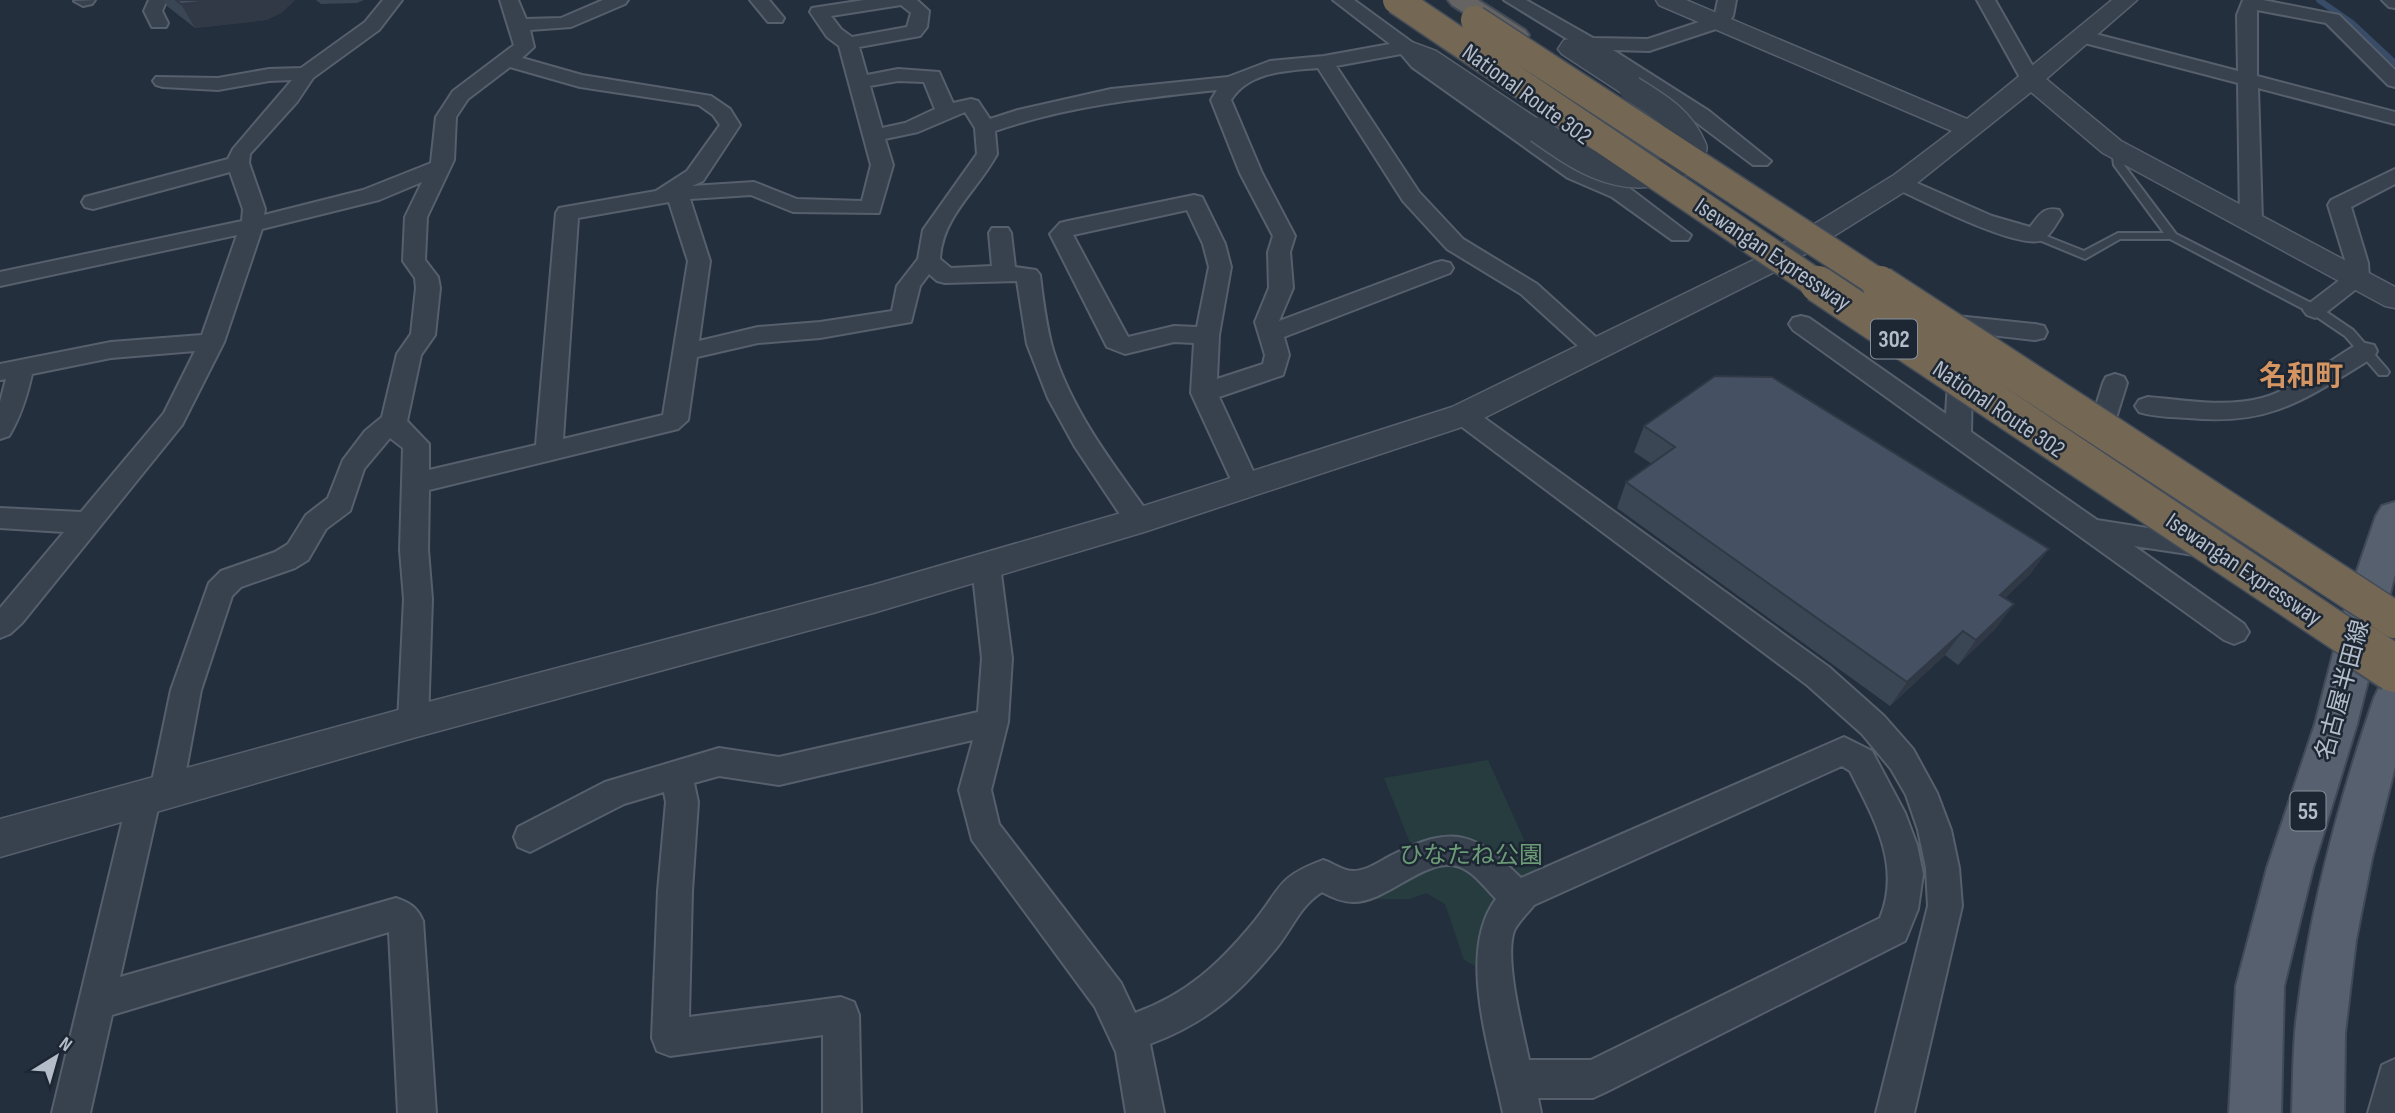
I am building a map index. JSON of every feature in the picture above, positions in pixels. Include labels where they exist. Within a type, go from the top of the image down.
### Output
[{"type":"highway","name":"National Route 302","points":[[1396,0],[1610,154],[1776,260],[2395,675]]},
{"type":"highway","name":"Isewangan Expressway","points":[[1396,0],[2004,410],[2395,669]]},
{"type":"highway","name":"Isewangan Expressway","points":[[1444,0],[2386,612]]},
{"type":"highway","name":"National Route 302","points":[[1461,0],[1635,102],[1816,236],[2386,612]]},
{"type":"main road","name":"名古屋半田線","points":[[2255,1113],[2260,986],[2290,868],[2336,724],[2354,648],[2386,612],[2395,516]]},
{"type":"main road","name":"名古屋半田線","points":[[2318,1113],[2321,1022],[2342,888],[2379,745],[2395,698]]},
{"type":"street","points":[[158,0],[153,10],[159,23]]},
{"type":"street","points":[[0,626],[173,419],[188,394],[212,342],[252,225],[254,209],[238,163],[240,153],[290,98],[306,74],[372,26],[393,0]]},
{"type":"street","points":[[509,0],[519,24],[516,53]]},
{"type":"street","points":[[71,1113],[96,1002],[186,690],[219,591],[231,579],[285,560],[298,552],[316,522],[340,504],[352,467],[374,437],[394,421],[409,354],[423,335],[428,288],[426,277],[414,261],[416,217],[443,160],[446,117],[460,95],[516,53],[564,23],[619,0]]},
{"type":"street","points":[[760,0],[775,18]]},
{"type":"street","points":[[549,452],[566,214],[667,196],[754,188],[793,205],[871,208],[882,165],[848,43],[834,33],[819,12],[903,0],[920,11],[918,27],[913,32],[848,43]]},
{"type":"street","points":[[1342,0],[1406,47],[1428,56],[1538,138],[1576,173],[1620,192],[1680,235]]},
{"type":"street","points":[[1513,0],[1662,88],[1723,128],[1760,161]]},
{"type":"street","points":[[1667,0],[1723,11],[1970,130]]},
{"type":"street","points":[[1986,0],[2030,79],[2117,150],[2395,299]]},
{"type":"street","points":[[0,838],[413,722],[834,610],[1139,521],[1463,415],[1776,260],[1816,236],[1901,182],[1970,130],[2126,0]]},
{"type":"street","points":[[2390,0],[2395,3]]},
{"type":"street","points":[[2251,221],[2246,16],[2250,3],[2332,19],[2395,81]]},
{"type":"street","points":[[1538,138],[1619,174],[1652,176],[1681,164],[1691,156],[1694,148],[1686,131],[1670,114],[1635,102],[1570,49],[1572,45],[1586,44],[1649,44],[1723,11]]},
{"type":"street","points":[[519,24],[564,23]]},
{"type":"street","points":[[2084,37],[2395,118]]},
{"type":"street","points":[[985,128],[1025,114],[1111,95],[1232,83],[1270,67],[1324,62],[1406,47]]},
{"type":"street","points":[[516,53],[580,81],[704,100],[729,119],[730,125],[695,176],[667,196]]},
{"type":"street","points":[[1324,62],[1411,196],[1448,237],[1528,289],[1597,349]]},
{"type":"street","points":[[163,81],[218,84],[269,75],[306,74]]},
{"type":"street","points":[[858,82],[898,75],[932,76],[946,111]]},
{"type":"street","points":[[1204,393],[1274,369],[1277,355],[1267,322],[1280,288],[1279,252],[1284,236],[1251,173],[1221,100],[1232,83]]},
{"type":"street","points":[[1635,102],[1662,88]]},
{"type":"street","points":[[872,136],[911,128],[946,111],[971,105],[985,128],[987,154],[941,216],[928,247],[929,261],[945,276],[1004,273],[1028,275],[1041,350],[1050,377],[1074,423],[1139,521]]},
{"type":"street","points":[[1538,138],[1610,154]]},
{"type":"street","points":[[93,202],[238,163]]},
{"type":"street","points":[[0,279],[252,225],[371,195],[439,167]]},
{"type":"street","points":[[2357,279],[2357,264],[2339,205],[2395,175]]},
{"type":"street","points":[[1901,182],[1959,210],[2036,235],[2051,215]]},
{"type":"street","points":[[417,483],[675,420],[699,261],[667,196]]},
{"type":"street","points":[[1207,335],[1174,334],[1125,346],[1116,341],[1061,234],[1068,228],[1194,202],[1214,244],[1220,267],[1207,335],[1204,393],[1246,484]]},
{"type":"street","points":[[1000,233],[1004,273]]},
{"type":"street","points":[[686,351],[758,335],[820,330],[903,317],[906,286],[929,261]]},
{"type":"street","points":[[1270,333],[1442,268]]},
{"type":"street","points":[[2315,310],[2357,279]]},
{"type":"street","points":[[1947,323],[2035,332]]},
{"type":"street","points":[[1801,324],[2234,632]]},
{"type":"street","points":[[0,430],[12,405],[10,369],[111,350],[212,342]]},
{"type":"street","points":[[2148,406],[2233,411],[2260,408],[2278,402],[2365,351]]},
{"type":"street","points":[[1958,438],[1960,383]]},
{"type":"street","points":[[2103,425],[2115,383]]},
{"type":"street","points":[[1463,415],[1818,676],[1850,702],[1901,759],[1934,828],[1945,876],[1945,906],[1895,1113]]},
{"type":"street","points":[[394,421],[400,432],[416,444],[414,550],[418,599],[413,722]]},
{"type":"street","points":[[0,518],[87,523]]},
{"type":"street","points":[[2088,530],[2201,545]]},
{"type":"street","points":[[986,566],[997,658],[993,722],[975,790],[984,830],[1108,995],[1134,1050],[1145,1113]]},
{"type":"street","points":[[530,836],[616,792],[719,762],[779,771],[993,722]]},
{"type":"street","points":[[1844,751],[1861,761],[1893,823],[1906,874],[1901,909],[1894,929],[1593,1079],[1519,1096],[1492,953],[1497,927],[1522,894],[1844,751]]},
{"type":"street","points":[[676,776],[682,802],[675,891],[670,1038],[841,1015],[842,1113]]},
{"type":"street","points":[[1126,1034],[1198,1003],[1267,933],[1286,898],[1302,884],[1323,875],[1350,888],[1362,886],[1433,853],[1450,849],[1464,850],[1480,860],[1505,888],[1518,898]]},
{"type":"street","points":[[96,1002],[396,914],[406,921],[417,1113]]},
{"type":"street","points":[[2387,1113],[2395,1078]]},
{"type":"lane","points":[[2117,150],[2119,165],[2172,236],[2315,310],[2349,333],[2383,372]]},
{"type":"lane","points":[[2036,235],[2085,255],[2118,236],[2172,236]]},
{"type":"green space","name":"ひなたね公園","points":[[1488,760],[1541,877],[1479,968],[1464,960],[1445,904],[1426,893],[1410,899],[1370,899],[1415,855],[1384,778]]},
{"type":"building","points":[[176,0],[219,0],[181,4]]},
{"type":"building","points":[[1715,376],[1772,377],[2049,549],[2000,595],[2014,604],[1976,640],[1963,631],[1907,682],[1626,482],[1675,447],[1644,426]]},
{"type":"waterway","points":[[2319,0],[2352,23],[2395,63]]},
{"type":"district","name":"名和町","points":[[2301,375]]}]
